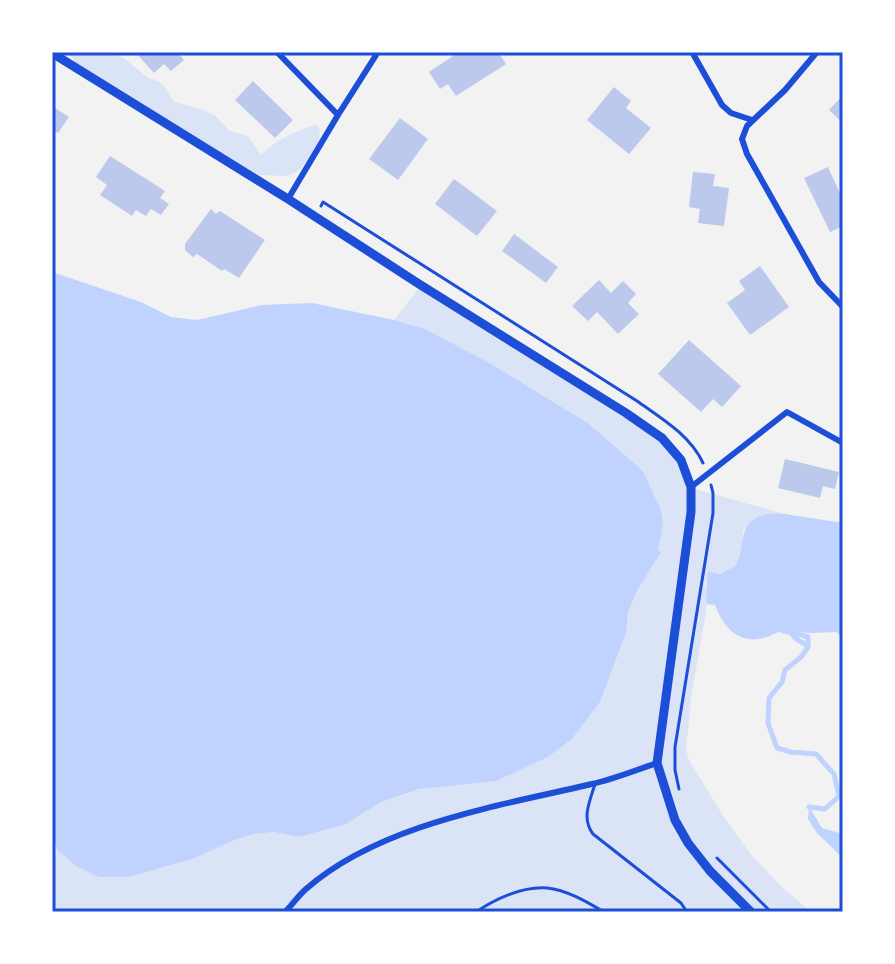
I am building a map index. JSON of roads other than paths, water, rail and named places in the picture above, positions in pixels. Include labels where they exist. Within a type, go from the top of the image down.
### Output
[{"type":"main road","points":[[63,52],[68,63]]},
{"type":"main road","points":[[52,53],[626,413],[662,438],[681,460],[691,487],[691,512],[657,763],[675,820],[688,843],[710,871],[751,912]]},
{"type":"street","points":[[277,52],[338,115]]},
{"type":"street","points":[[288,199],[378,52]]},
{"type":"street","points":[[692,52],[722,105],[731,113],[752,120]]},
{"type":"street","points":[[817,52],[785,90],[747,126],[743,144],[806,263],[825,290],[843,307]]},
{"type":"street","points":[[691,487],[787,412],[843,443]]},
{"type":"street","points":[[285,912],[306,889],[344,862],[389,839],[517,799],[595,783],[657,763]]},
{"type":"lane","points":[[595,783],[586,814],[588,827],[681,903],[687,912]]},
{"type":"lane","points":[[476,912],[495,899],[546,888],[580,898],[604,912]]},
{"type":"water","points":[[52,272],[141,302],[171,317],[197,320],[262,305],[312,303],[425,329],[488,362],[588,423],[643,471],[661,510],[663,522],[658,550],[661,552],[628,612],[626,633],[600,702],[572,739],[548,757],[496,781],[419,789],[381,802],[346,824],[299,837],[274,832],[253,834],[193,859],[128,877],[99,877],[76,866],[57,850],[52,834]]},
{"type":"water","points":[[768,514],[843,523],[843,637],[836,632],[781,630],[760,639],[741,637],[726,626],[715,605],[706,604],[708,572],[720,574],[735,566],[746,527],[758,517]]},
{"type":"water","points":[[809,807],[822,828],[843,834],[843,858],[817,833],[808,819]]},
{"type":"waterway","points":[[781,630],[808,637],[808,647],[785,670],[782,682],[769,698],[768,723],[777,748],[816,754],[834,774],[839,796],[825,809],[809,807]]},
{"type":"waterway","points":[[792,634],[807,646]]}]
